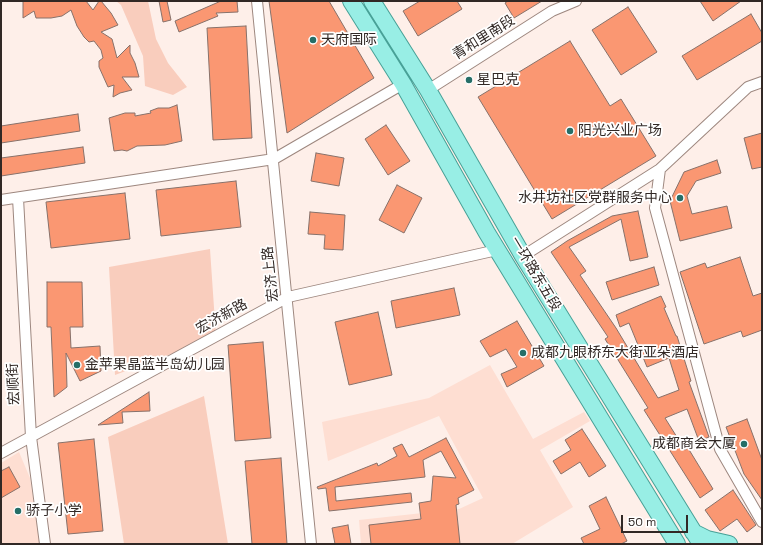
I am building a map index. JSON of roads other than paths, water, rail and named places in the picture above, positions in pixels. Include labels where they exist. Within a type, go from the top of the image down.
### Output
[{"type":"main road","name":"一环路东五段","points":[[351,1],[403,84],[497,250],[675,541]]},
{"type":"main road","name":"一环路东五段","points":[[372,1],[428,90],[524,256],[697,538]]},
{"type":"main road","points":[[697,538],[729,544]]},
{"type":"street","name":"宏济上路","points":[[257,1],[288,297],[311,544]]},
{"type":"street","name":"青和里南段","points":[[428,90],[552,11],[576,1]]},
{"type":"street","points":[[524,256],[660,169],[748,87],[762,82]]},
{"type":"street","points":[[1,200],[274,159],[403,84]]},
{"type":"street","points":[[660,169],[656,208],[720,449],[762,522]]},
{"type":"street","name":"宏顺街","points":[[18,198],[31,436],[46,544]]},
{"type":"street","name":"宏济新路","points":[[1,453],[288,297],[497,250]]},
{"type":"place","name":"天府国际","points":[[313,40]]},
{"type":"place","name":"星巴克","points":[[469,80]]},
{"type":"place","name":"阳光兴业广场","points":[[570,131]]},
{"type":"place","name":"水井坊社区党群服务中心","points":[[680,198]]},
{"type":"place","name":"成都九眼桥东大街亚朵酒店","points":[[523,353]]},
{"type":"place","name":"金苹果晶蓝半岛幼儿园","points":[[77,365]]},
{"type":"place","name":"成都商会大厦","points":[[744,444]]},
{"type":"place","name":"骄子小学","points":[[18,511]]}]
